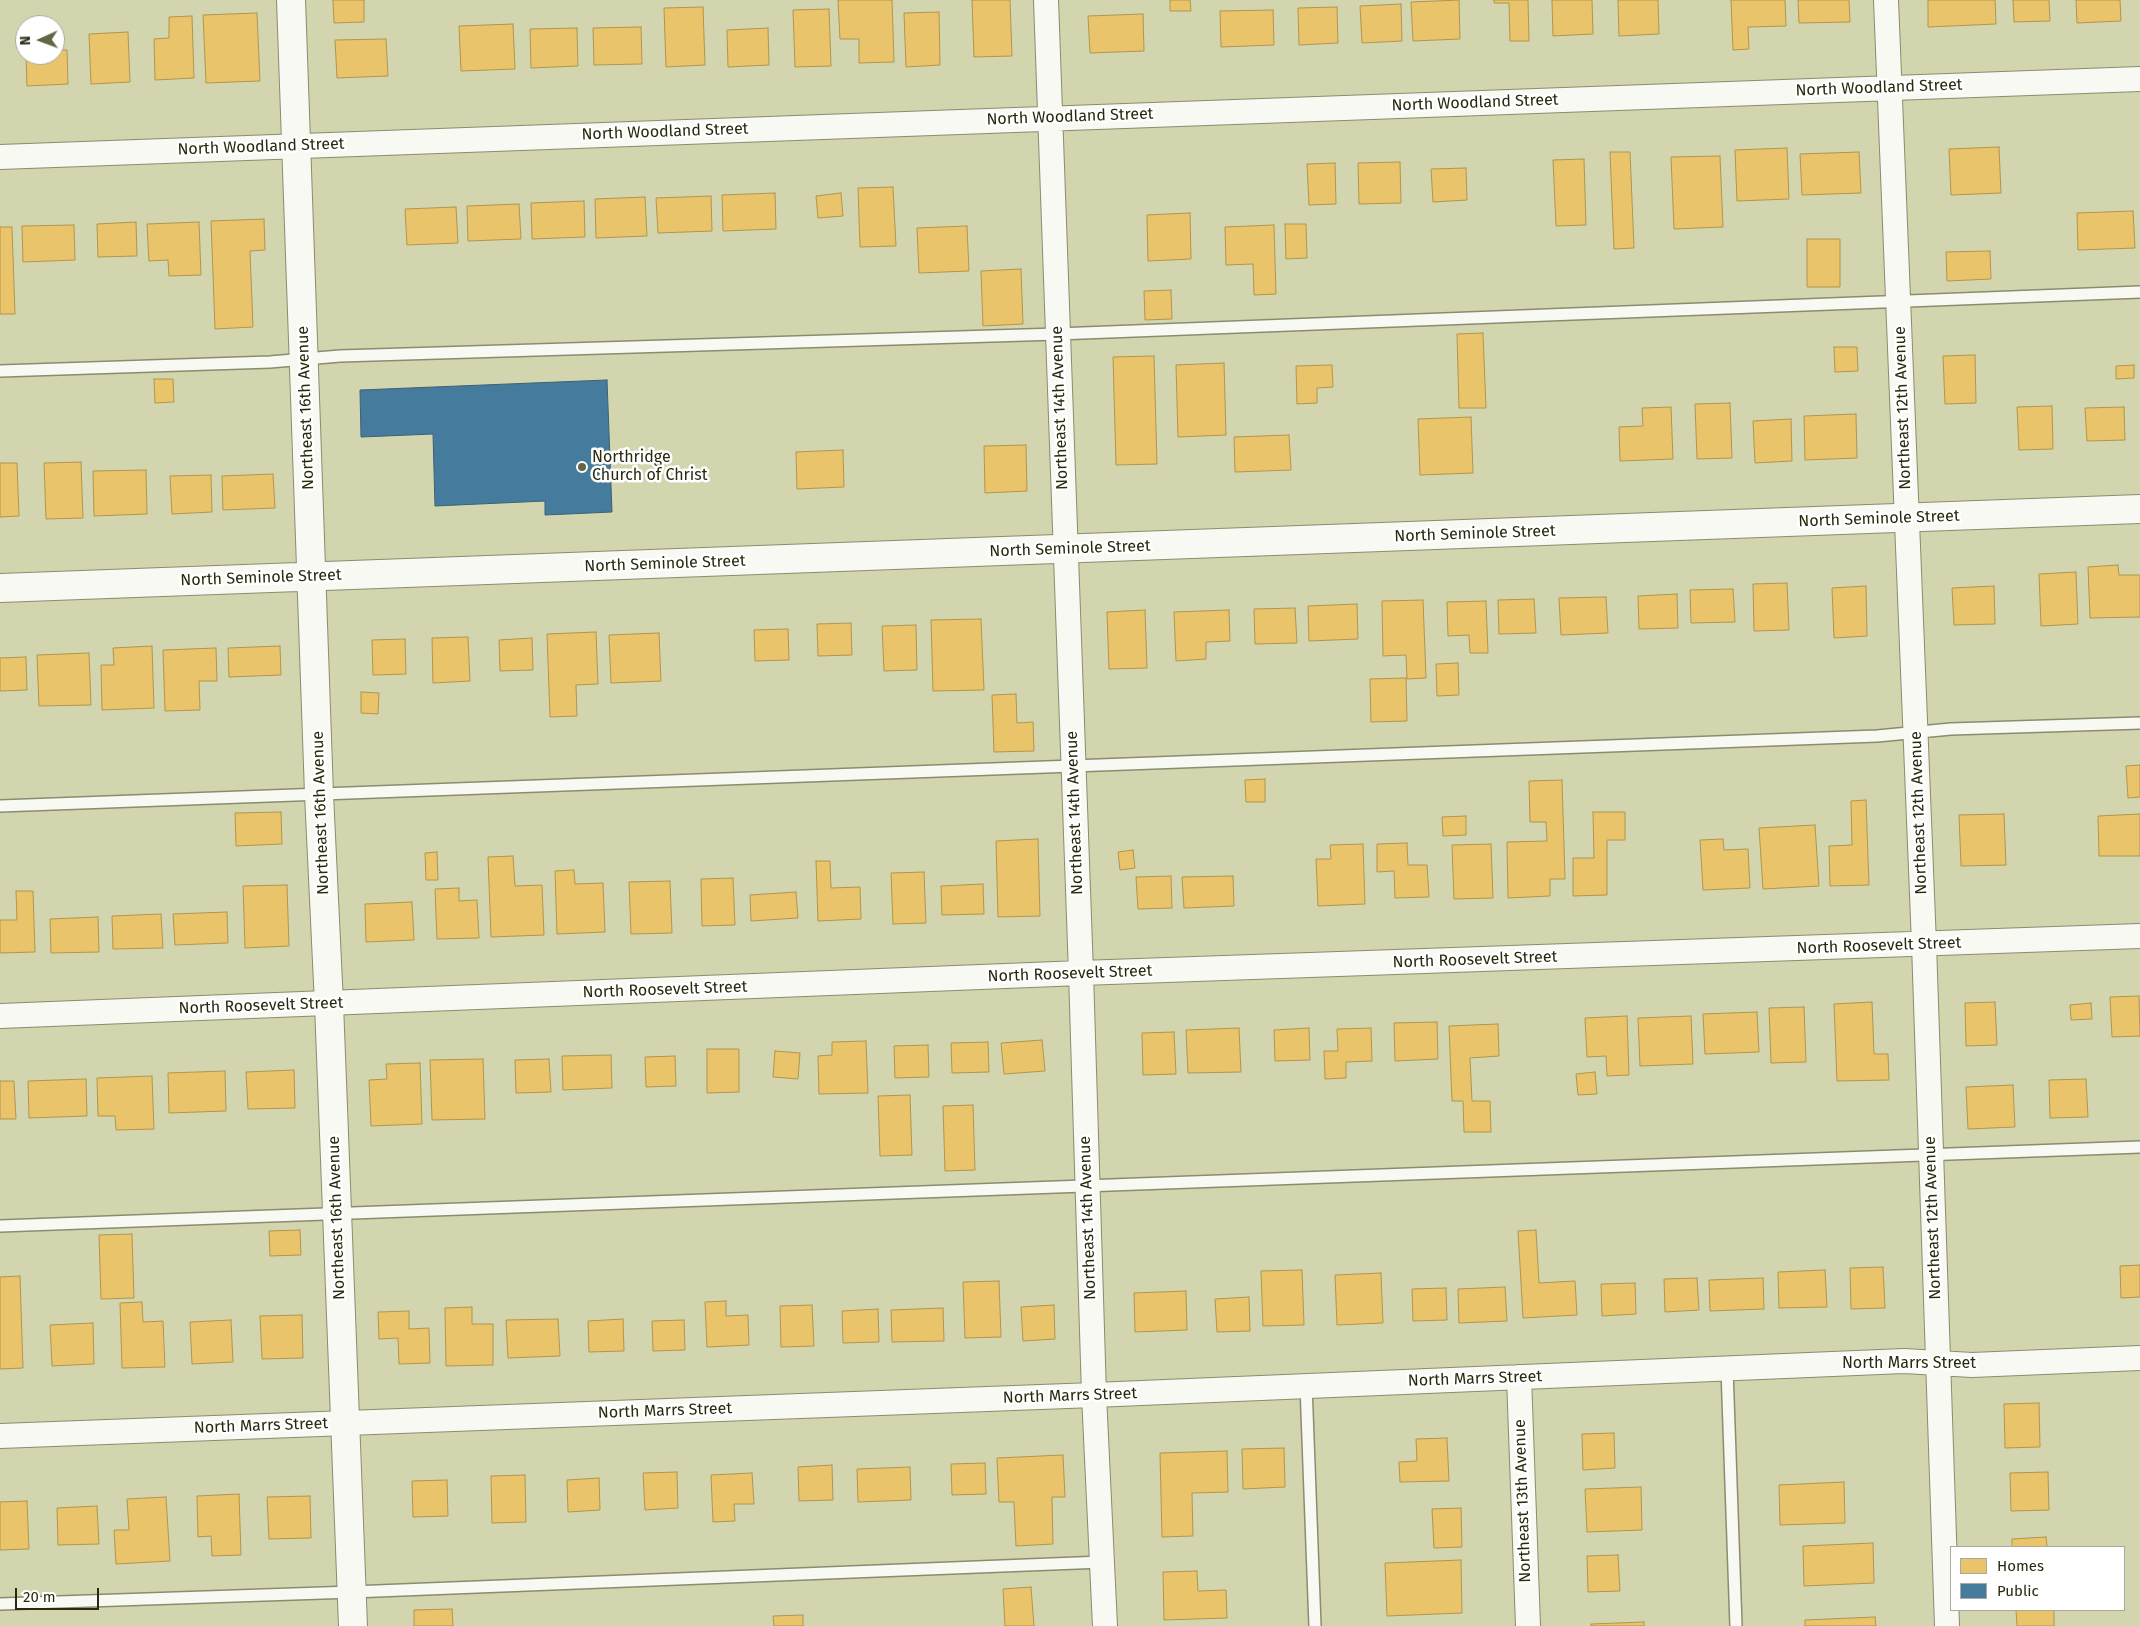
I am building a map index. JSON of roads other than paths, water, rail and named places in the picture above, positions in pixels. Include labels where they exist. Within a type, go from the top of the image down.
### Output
[{"type":"street","name":"Northeast 16th Avenue","points":[[290,0],[319,794],[330,1004],[353,1626]]},
{"type":"street","name":"Northeast 14th Avenue","points":[[1046,0],[1081,973],[1094,1395],[1105,1626]]},
{"type":"street","name":"Northeast 12th Avenue","points":[[1886,0],[1924,944],[1947,1626]]},
{"type":"street","name":"North Woodland Street","points":[[0,156],[2140,79]]},
{"type":"street","name":"North Seminole Street","points":[[0,588],[2140,509]]},
{"type":"street","name":"North Roosevelt Street","points":[[0,1016],[1081,973],[2140,936]]},
{"type":"street","name":"North Marrs Street","points":[[0,1436],[1094,1395],[1904,1361],[1972,1365],[2140,1358]]},
{"type":"street","name":"Northeast 13th Avenue","points":[[1519,1377],[1528,1626]]},
{"type":"lane","points":[[0,371],[270,362],[304,358],[1057,334],[2140,292]]},
{"type":"lane","points":[[0,806],[1876,736],[1915,732],[2140,723]]},
{"type":"lane","points":[[0,1226],[2140,1147]]},
{"type":"lane","points":[[1727,1369],[1736,1626]]},
{"type":"lane","points":[[1306,1386],[1315,1626]]},
{"type":"lane","points":[[0,1604],[1102,1562]]},
{"type":"place","name":"Northridge Church of Christ","points":[[582,467]]}]
